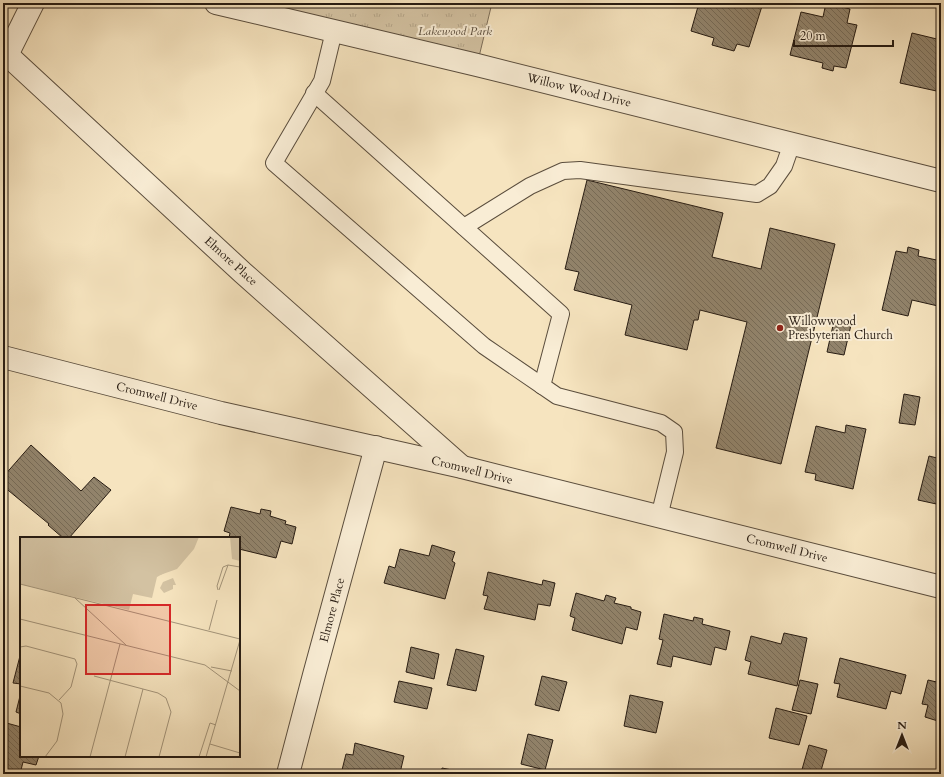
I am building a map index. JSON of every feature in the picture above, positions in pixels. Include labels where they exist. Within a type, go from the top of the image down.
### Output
[{"type":"street","points":[[5,53],[33,3]]},
{"type":"street","name":"Willow Wood Drive","points":[[216,3],[477,65],[941,180]]},
{"type":"street","name":"Elmore Place","points":[[5,53],[243,273],[462,467]]},
{"type":"street","name":"Cromwell Drive","points":[[3,357],[221,413],[462,467],[941,587]]},
{"type":"street","name":"Elmore Place","points":[[288,774],[376,447]]},
{"type":"lane","points":[[334,31],[322,80],[274,163],[484,346],[542,386],[557,396],[661,423],[674,432],[675,452],[659,517]]},
{"type":"lane","points":[[314,93],[560,314],[542,386]]},
{"type":"lane","points":[[464,227],[530,186],[563,171],[580,170],[757,194],[770,186],[784,166],[792,143]]},
{"type":"green space","name":"Lakewood Park","points":[[224,3],[492,3],[477,65]]},
{"type":"building","points":[[699,3],[763,3],[749,47],[737,44],[734,51],[712,45],[714,38],[691,31]]},
{"type":"building","points":[[826,3],[850,9],[847,23],[857,25],[846,68],[834,66],[833,71],[822,68],[823,63],[790,55],[801,12],[823,17]]},
{"type":"building","points":[[912,33],[941,40],[941,92],[900,83]]},
{"type":"building","name":"Willowwood Presbyterian Church","points":[[587,180],[723,213],[712,257],[761,269],[770,228],[835,244],[781,464],[716,448],[747,322],[700,310],[698,320],[694,320],[687,350],[625,335],[632,305],[574,290],[579,272],[565,269]]},
{"type":"building","points":[[908,247],[919,250],[918,256],[941,261],[941,294],[938,306],[912,300],[908,316],[882,310],[896,251],[907,253]]},
{"type":"building","points":[[834,321],[851,325],[844,355],[827,352]]},
{"type":"building","points":[[904,394],[920,397],[915,425],[899,423]]},
{"type":"building","points":[[846,425],[866,429],[853,489],[815,480],[816,474],[805,472],[816,426],[845,433]]},
{"type":"building","points":[[31,445],[81,491],[94,477],[111,490],[70,537],[62,537],[48,525],[49,524],[3,486],[3,477]]},
{"type":"building","points":[[929,456],[941,459],[941,505],[918,500]]},
{"type":"building","points":[[231,507],[260,514],[261,509],[271,511],[270,516],[286,521],[285,524],[296,527],[292,544],[281,541],[276,558],[240,549],[240,537],[229,537],[230,533],[224,531]]},
{"type":"building","points":[[432,545],[455,552],[452,561],[455,563],[445,599],[384,583],[389,566],[395,568],[400,549],[429,556]]},
{"type":"building","points":[[488,572],[542,585],[543,580],[555,583],[550,606],[538,604],[535,620],[484,609],[488,596],[483,595]]},
{"type":"building","points":[[576,593],[604,601],[606,595],[616,598],[614,603],[631,607],[631,609],[641,612],[637,630],[626,627],[622,644],[572,630],[575,618],[570,616]]},
{"type":"building","points":[[664,614],[693,621],[694,617],[703,619],[702,624],[730,631],[726,650],[715,647],[711,665],[673,656],[671,667],[657,664],[663,640],[659,639]]},
{"type":"building","points":[[784,633],[807,638],[797,686],[748,674],[751,662],[745,660],[751,636],[781,644]]},
{"type":"building","points":[[411,647],[439,654],[434,679],[406,672]]},
{"type":"building","points":[[456,649],[484,656],[476,691],[447,685]]},
{"type":"building","points":[[20,656],[20,684],[13,683]]},
{"type":"building","points":[[840,658],[906,675],[901,694],[891,691],[886,709],[837,697],[840,684],[834,683]]},
{"type":"building","points":[[542,676],[567,682],[559,711],[535,705]]},
{"type":"building","points":[[800,680],[818,684],[811,714],[792,710]]},
{"type":"building","points":[[928,680],[941,683],[941,722],[925,717],[928,705],[922,704]]},
{"type":"building","points":[[399,681],[432,688],[427,709],[394,702]]},
{"type":"building","points":[[630,695],[663,702],[656,733],[624,726]]},
{"type":"building","points":[[20,696],[20,714],[16,712]]},
{"type":"building","points":[[776,708],[807,716],[799,745],[769,738]]},
{"type":"building","points":[[3,722],[20,727],[20,757],[39,757],[36,765],[23,762],[20,774],[3,774]]},
{"type":"building","points":[[528,734],[553,740],[545,770],[521,764]]},
{"type":"building","points":[[355,743],[404,756],[400,773],[404,774],[341,774],[346,754],[353,755]]},
{"type":"building","points":[[809,745],[827,750],[820,774],[801,773]]},
{"type":"building","points":[[442,768],[457,771],[456,774],[441,774]]},
{"type":"place","name":"Willowwood Presbyterian Church","points":[[780,328]]}]
